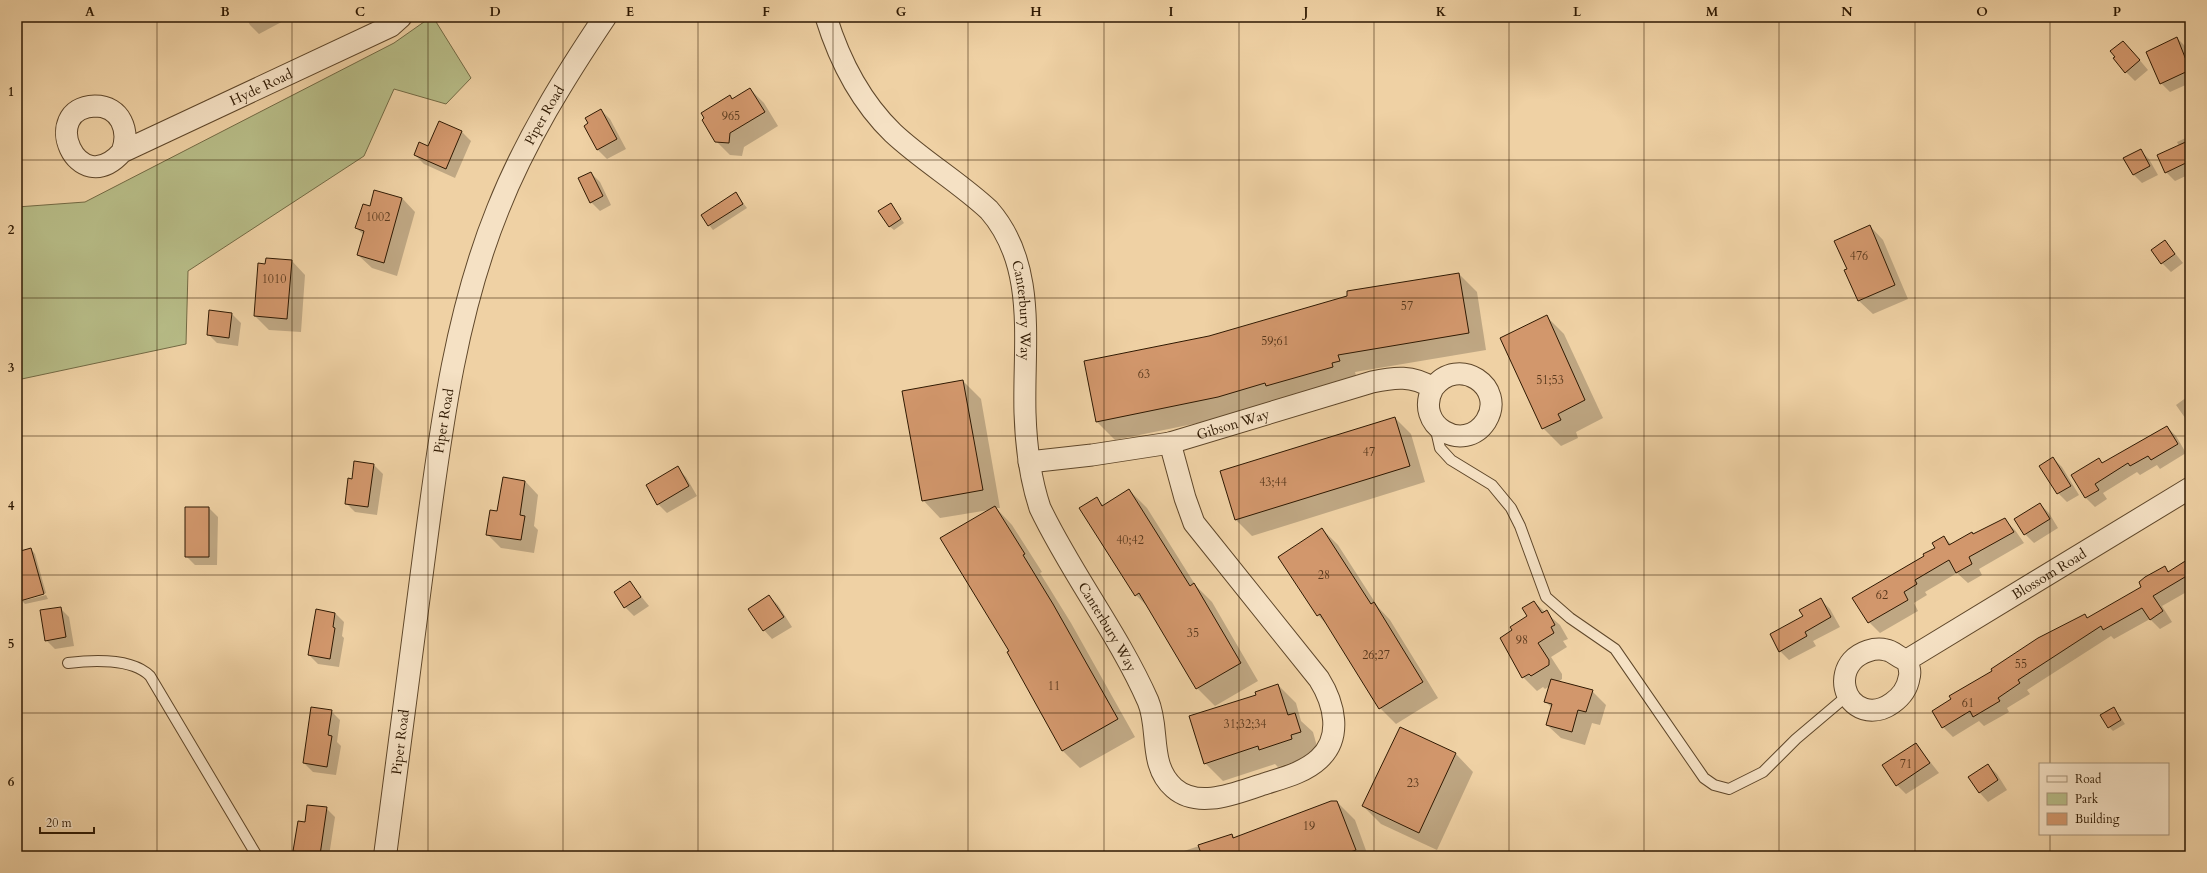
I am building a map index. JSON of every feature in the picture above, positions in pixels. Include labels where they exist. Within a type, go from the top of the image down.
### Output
[{"type":"street","name":"Hyde Road","points":[[122,152],[391,26],[401,17]]},
{"type":"street","name":"Piper Road","points":[[385,856],[436,474],[447,398],[462,320],[487,239],[509,183],[550,105],[605,17]]},
{"type":"street","name":"Canterbury Way","points":[[826,17],[843,59],[860,92],[876,114],[902,141],[989,210],[1000,223],[1012,245],[1018,259],[1024,293],[1025,412],[1029,462],[1034,491],[1044,517],[1131,666],[1148,702],[1153,720],[1155,748],[1162,772],[1170,783],[1181,793],[1200,798],[1215,797],[1232,794],[1296,773],[1319,760],[1332,738],[1334,713],[1327,692],[1319,679],[1194,523],[1185,498],[1170,442]]},
{"type":"street","points":[[1454,374],[1464,374],[1474,377],[1482,383],[1488,392],[1491,402],[1485,422],[1478,430],[1469,434],[1459,436],[1449,434],[1434,424],[1428,407],[1429,397],[1433,388],[1444,377],[1454,374]]},
{"type":"street","name":"Gibson Way","points":[[1029,462],[1092,455],[1170,442],[1379,380],[1408,378],[1420,381],[1433,388]]},
{"type":"street","name":"Blossom Road","points":[[1907,660],[2190,488]]},
{"type":"street","points":[[1886,650],[1907,660],[1909,680],[1903,693],[1892,704],[1878,709],[1863,708],[1848,695],[1844,683],[1846,670],[1855,658],[1864,652],[1886,650]]},
{"type":"lane","points":[[1434,424],[1440,448],[1451,460],[1492,485],[1510,508],[1520,526],[1546,597],[1570,618],[1615,649],[1704,778],[1714,785],[1728,789],[1763,772],[1796,738],[1848,695]]},
{"type":"lane","points":[[68,663],[89,661],[136,665],[150,676],[257,856]]},
{"type":"green space","points":[[433,17],[471,78],[446,104],[394,89],[364,156],[188,271],[186,344],[17,380],[17,207],[85,202],[394,43]]},
{"type":"building","points":[[2177,37],[2190,70],[2160,84],[2146,52]]},
{"type":"building","points":[[2123,41],[2140,60],[2125,73],[2113,58],[2115,57],[2110,51]]},
{"type":"building","points":[[750,88],[765,112],[730,133],[729,143],[715,142],[702,120],[704,118],[701,113],[730,95],[732,99]]},
{"type":"building","points":[[601,109],[617,139],[597,150],[584,126],[588,123],[585,118]]},
{"type":"building","points":[[439,121],[462,131],[446,169],[414,155],[419,142],[428,146]]},
{"type":"building","points":[[2190,140],[2190,161],[2165,173],[2157,155]]},
{"type":"building","points":[[2141,149],[2150,166],[2133,175],[2123,158]]},
{"type":"building","points":[[591,172],[603,196],[590,203],[578,178]]},
{"type":"building","points":[[374,190],[402,198],[384,263],[357,255],[364,231],[355,228],[363,204],[370,206]]},
{"type":"building","points":[[736,192],[743,204],[708,226],[701,215]]},
{"type":"building","points":[[891,203],[901,219],[889,227],[878,211]]},
{"type":"building","points":[[1870,225],[1895,285],[1858,301],[1844,270],[1847,269],[1834,241]]},
{"type":"building","points":[[2165,240],[2175,254],[2161,264],[2151,250]]},
{"type":"building","points":[[266,258],[292,260],[287,319],[254,316],[258,263],[265,264]]},
{"type":"building","points":[[1459,273],[1469,333],[1338,355],[1340,361],[1332,363],[1333,367],[1266,386],[1265,383],[1218,397],[1096,422],[1084,361],[1209,336],[1347,296],[1347,291]]},
{"type":"building","points":[[209,310],[232,313],[229,338],[207,335]]},
{"type":"building","points":[[1547,315],[1585,400],[1558,414],[1561,420],[1542,429],[1500,338]]},
{"type":"building","points":[[963,380],[983,490],[922,501],[902,391]]},
{"type":"building","points":[[1395,417],[1410,466],[1235,520],[1220,471]]},
{"type":"building","points":[[2167,426],[2178,444],[2151,460],[2148,456],[2130,466],[2128,463],[2095,484],[2099,490],[2085,498],[2071,475],[2099,458],[2102,463]]},
{"type":"building","points":[[2053,457],[2071,486],[2057,494],[2039,466]]},
{"type":"building","points":[[354,461],[374,464],[368,507],[345,504],[348,478],[352,479]]},
{"type":"building","points":[[678,466],[689,486],[657,505],[646,485]]},
{"type":"building","points":[[503,477],[525,481],[520,515],[525,516],[521,540],[486,535],[490,510],[497,511]]},
{"type":"building","points":[[1129,489],[1190,586],[1194,583],[1241,663],[1196,689],[1139,593],[1135,596],[1079,508],[1097,497],[1102,506]]},
{"type":"building","points":[[2040,503],[2050,519],[2024,535],[2014,519]]},
{"type":"building","points":[[995,506],[1025,554],[1023,555],[1053,604],[1118,719],[1062,751],[1007,652],[1009,651],[940,538]]},
{"type":"building","points":[[185,507],[209,507],[209,557],[185,557]]},
{"type":"building","points":[[2005,518],[2014,532],[1969,557],[1972,564],[1956,573],[1949,560],[1915,580],[1917,584],[1904,592],[1908,600],[1868,623],[1852,598],[1924,556],[1923,554],[1935,548],[1932,543],[1944,536],[1949,545],[1972,532],[1973,534]]},
{"type":"building","points":[[1322,528],[1371,604],[1374,602],[1423,682],[1379,709],[1320,614],[1317,616],[1278,557]]},
{"type":"building","points":[[31,548],[44,594],[20,601],[17,591],[17,552]]},
{"type":"building","points":[[2190,558],[2190,574],[2153,596],[2163,611],[2150,620],[2142,608],[2103,630],[2101,626],[2018,680],[2020,683],[1998,698],[2000,701],[1973,717],[1970,711],[1942,728],[1932,711],[1951,699],[1949,696],[1992,671],[1991,669],[2038,638],[2085,614],[2087,618],[2141,587],[2139,582],[2145,577],[2165,566],[2168,572]]},
{"type":"building","points":[[630,581],[641,597],[624,608],[614,592]]},
{"type":"building","points":[[769,595],[784,617],[763,631],[748,609]]},
{"type":"building","points":[[1821,598],[1831,617],[1805,632],[1807,636],[1779,652],[1770,634],[1803,616],[1799,610]]},
{"type":"building","points":[[1534,601],[1542,613],[1547,610],[1555,625],[1551,627],[1554,633],[1538,643],[1549,660],[1549,665],[1531,676],[1529,674],[1522,678],[1500,638],[1512,630],[1510,627],[1527,616],[1522,608]]},
{"type":"building","points":[[61,607],[66,637],[45,641],[40,610]]},
{"type":"building","points":[[316,609],[335,613],[333,627],[335,628],[330,659],[308,655]]},
{"type":"building","points":[[1551,679],[1593,690],[1586,712],[1578,710],[1572,732],[1546,725],[1552,704],[1544,702]]},
{"type":"building","points":[[1278,684],[1288,715],[1295,713],[1301,732],[1291,735],[1292,739],[1259,750],[1258,746],[1204,764],[1189,716],[1256,695],[1255,692]]},
{"type":"building","points":[[311,707],[332,710],[328,735],[332,736],[327,767],[303,763]]},
{"type":"building","points":[[2114,707],[2121,720],[2108,728],[2100,715]]},
{"type":"building","points":[[1400,727],[1456,753],[1419,833],[1362,806]]},
{"type":"building","points":[[1916,743],[1930,763],[1896,786],[1882,765]]},
{"type":"building","points":[[1988,764],[1998,780],[1979,793],[1968,777]]},
{"type":"building","points":[[1331,801],[1337,801],[1356,850],[1339,856],[1202,856],[1198,845],[1232,834],[1233,838]]},
{"type":"building","points":[[307,805],[327,807],[320,855],[293,851],[298,821],[305,822]]}]
